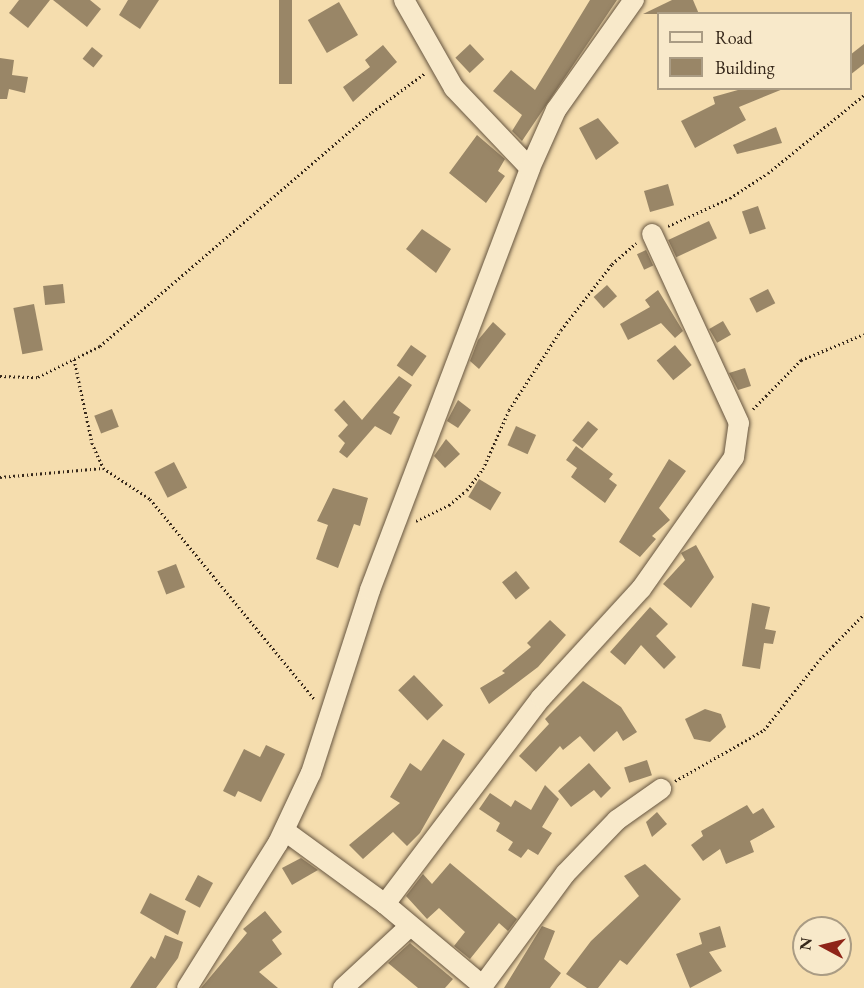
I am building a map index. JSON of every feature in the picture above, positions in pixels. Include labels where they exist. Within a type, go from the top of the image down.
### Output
[{"type":"street","points":[[404,0],[454,88],[530,168]]},
{"type":"street","points":[[187,988],[285,831],[329,718],[392,532],[530,168],[556,110],[634,0]]},
{"type":"street","points":[[385,904],[541,698],[641,589],[734,457],[739,423],[652,234]]},
{"type":"street","points":[[285,831],[385,904],[481,987],[565,874],[617,819],[661,789]]},
{"type":"street","points":[[343,988],[409,927]]},
{"type":"path","points":[[0,376],[38,377],[100,346],[372,112],[439,63]]},
{"type":"path","points":[[392,532],[449,505],[467,490],[483,470],[519,393],[582,302],[612,264],[652,234],[749,185],[864,94]]},
{"type":"path","points":[[739,423],[801,360],[864,334]]},
{"type":"path","points":[[74,359],[92,443],[103,468],[150,499],[329,718]]},
{"type":"path","points":[[0,477],[103,468]]},
{"type":"path","points":[[661,789],[752,740],[864,614]]},
{"type":"building","points":[[19,0],[50,0],[28,28],[9,13]]},
{"type":"building","points":[[53,0],[90,0],[101,9],[87,27]]},
{"type":"building","points":[[128,0],[159,0],[140,29],[119,15]]},
{"type":"building","points":[[279,0],[292,0],[292,84],[279,84]]},
{"type":"building","points":[[590,0],[617,0],[522,141],[512,131],[522,115],[493,91],[511,70],[535,90]]},
{"type":"building","points":[[672,0],[693,0],[698,12],[657,12],[657,14],[643,14]]},
{"type":"building","points":[[339,2],[358,35],[327,53],[308,20]]},
{"type":"building","points":[[470,44],[484,59],[470,73],[455,58]]},
{"type":"building","points":[[864,44],[864,64],[852,73],[852,53]]},
{"type":"building","points":[[383,45],[397,62],[353,102],[343,87],[370,67],[365,60]]},
{"type":"building","points":[[92,47],[103,56],[93,67],[83,59]]},
{"type":"building","points":[[0,58],[14,60],[12,75],[28,77],[25,93],[9,89],[7,99],[0,99]]},
{"type":"building","points":[[738,90],[781,90],[739,107],[746,120],[695,148],[681,121],[715,104],[713,97]]},
{"type":"building","points":[[598,118],[619,143],[596,160],[579,128]]},
{"type":"building","points":[[776,127],[782,143],[737,154],[733,145]]},
{"type":"building","points":[[477,135],[505,159],[498,171],[505,176],[486,203],[449,173]]},
{"type":"building","points":[[668,184],[674,205],[650,212],[644,191]]},
{"type":"building","points":[[758,206],[766,229],[750,234],[742,212]]},
{"type":"building","points":[[709,221],[717,238],[676,257],[668,240]]},
{"type":"building","points":[[422,229],[451,249],[436,273],[406,249]]},
{"type":"building","points":[[646,250],[653,265],[644,270],[637,254]]},
{"type":"building","points":[[63,284],[65,303],[45,305],[43,286]]},
{"type":"building","points":[[607,285],[617,296],[604,308],[594,297]]},
{"type":"building","points":[[768,289],[775,303],[757,313],[749,299]]},
{"type":"building","points":[[658,290],[683,331],[675,338],[661,323],[628,340],[620,324],[650,307],[645,300]]},
{"type":"building","points":[[34,304],[43,350],[22,354],[13,308]]},
{"type":"building","points":[[723,321],[731,335],[717,343],[709,329]]},
{"type":"building","points":[[493,322],[506,334],[479,369],[470,361],[478,340]]},
{"type":"building","points":[[411,345],[427,356],[412,376],[397,365]]},
{"type":"building","points":[[675,345],[692,365],[673,380],[657,360]]},
{"type":"building","points":[[745,368],[751,386],[738,390],[729,373]]},
{"type":"building","points":[[399,376],[412,385],[393,413],[400,417],[391,435],[375,426],[347,458],[339,452],[345,443],[338,436],[348,425],[334,410],[344,400],[362,420]]},
{"type":"building","points":[[458,400],[471,410],[458,428],[447,421]]},
{"type":"building","points":[[112,409],[119,427],[101,434],[94,416]]},
{"type":"building","points":[[588,421],[598,429],[582,449],[572,440]]},
{"type":"building","points":[[516,426],[536,435],[528,454],[507,445]]},
{"type":"building","points":[[446,439],[460,454],[445,468],[434,456]]},
{"type":"building","points":[[576,446],[613,474],[609,479],[617,485],[605,503],[571,477],[577,468],[566,460]]},
{"type":"building","points":[[669,459],[686,471],[659,508],[670,520],[652,536],[656,539],[640,557],[619,542]]},
{"type":"building","points":[[174,462],[187,488],[168,498],[154,472]]},
{"type":"building","points":[[479,479],[501,492],[490,510],[468,497]]},
{"type":"building","points":[[333,488],[368,498],[360,526],[354,524],[338,568],[316,559],[328,525],[317,521]]},
{"type":"building","points":[[696,545],[714,577],[691,608],[663,584],[685,560],[681,553]]},
{"type":"building","points":[[176,564],[185,587],[166,595],[157,571]]},
{"type":"building","points":[[516,571],[530,588],[516,599],[502,582]]},
{"type":"building","points":[[752,603],[770,607],[765,629],[776,631],[773,644],[764,643],[760,669],[742,666]]},
{"type":"building","points":[[650,607],[668,624],[656,636],[676,657],[664,669],[641,645],[625,665],[610,652]]},
{"type":"building","points":[[550,620],[566,635],[538,667],[489,704],[480,688],[505,673],[502,671],[531,647],[527,643]]},
{"type":"building","points":[[414,675],[443,705],[427,720],[398,690]]},
{"type":"building","points":[[583,681],[621,707],[637,732],[623,741],[617,731],[594,752],[580,736],[563,750],[560,746],[536,772],[519,756],[549,724],[545,719]]},
{"type":"building","points":[[705,709],[721,714],[726,727],[710,742],[694,739],[685,719]]},
{"type":"building","points":[[443,739],[465,754],[420,833],[407,846],[393,832],[363,859],[349,845],[400,803],[390,797],[410,763],[421,771]]},
{"type":"building","points":[[266,745],[285,754],[261,802],[238,791],[235,797],[223,791],[244,749],[260,757]]},
{"type":"building","points":[[647,760],[652,775],[629,783],[624,767]]},
{"type":"building","points":[[589,763],[611,788],[601,798],[594,790],[571,807],[558,791]]},
{"type":"building","points":[[545,785],[559,799],[542,827],[552,833],[538,855],[528,849],[521,858],[508,850],[513,842],[496,831],[500,823],[479,809],[490,793],[511,807],[515,800],[531,810]]},
{"type":"building","points":[[747,805],[753,814],[763,808],[775,827],[750,841],[754,852],[726,864],[720,849],[703,861],[691,845],[703,836],[701,831]]},
{"type":"building","points":[[657,812],[667,824],[652,837],[646,822]]},
{"type":"building","points":[[301,858],[318,870],[292,885],[282,868]]},
{"type":"building","points":[[450,863],[517,919],[508,931],[499,923],[470,959],[454,946],[465,932],[439,908],[427,919],[406,896],[423,874],[432,884]]},
{"type":"building","points":[[645,864],[681,899],[627,965],[620,960],[598,988],[587,988],[566,974],[591,941],[639,896],[624,876]]},
{"type":"building","points":[[198,875],[213,883],[200,908],[185,900]]},
{"type":"building","points":[[150,893],[186,911],[178,935],[140,913]]},
{"type":"building","points":[[265,911],[282,932],[272,940],[282,954],[259,972],[278,988],[201,988],[247,933],[243,929]]},
{"type":"building","points":[[542,926],[555,931],[544,959],[561,973],[550,988],[504,988]]},
{"type":"building","points":[[720,926],[726,947],[709,952],[722,971],[690,988],[676,954],[702,944],[699,933]]},
{"type":"building","points":[[165,935],[183,942],[178,958],[156,988],[130,988],[151,956],[155,959]]},
{"type":"building","points":[[410,943],[453,979],[445,988],[418,988],[388,963]]}]
